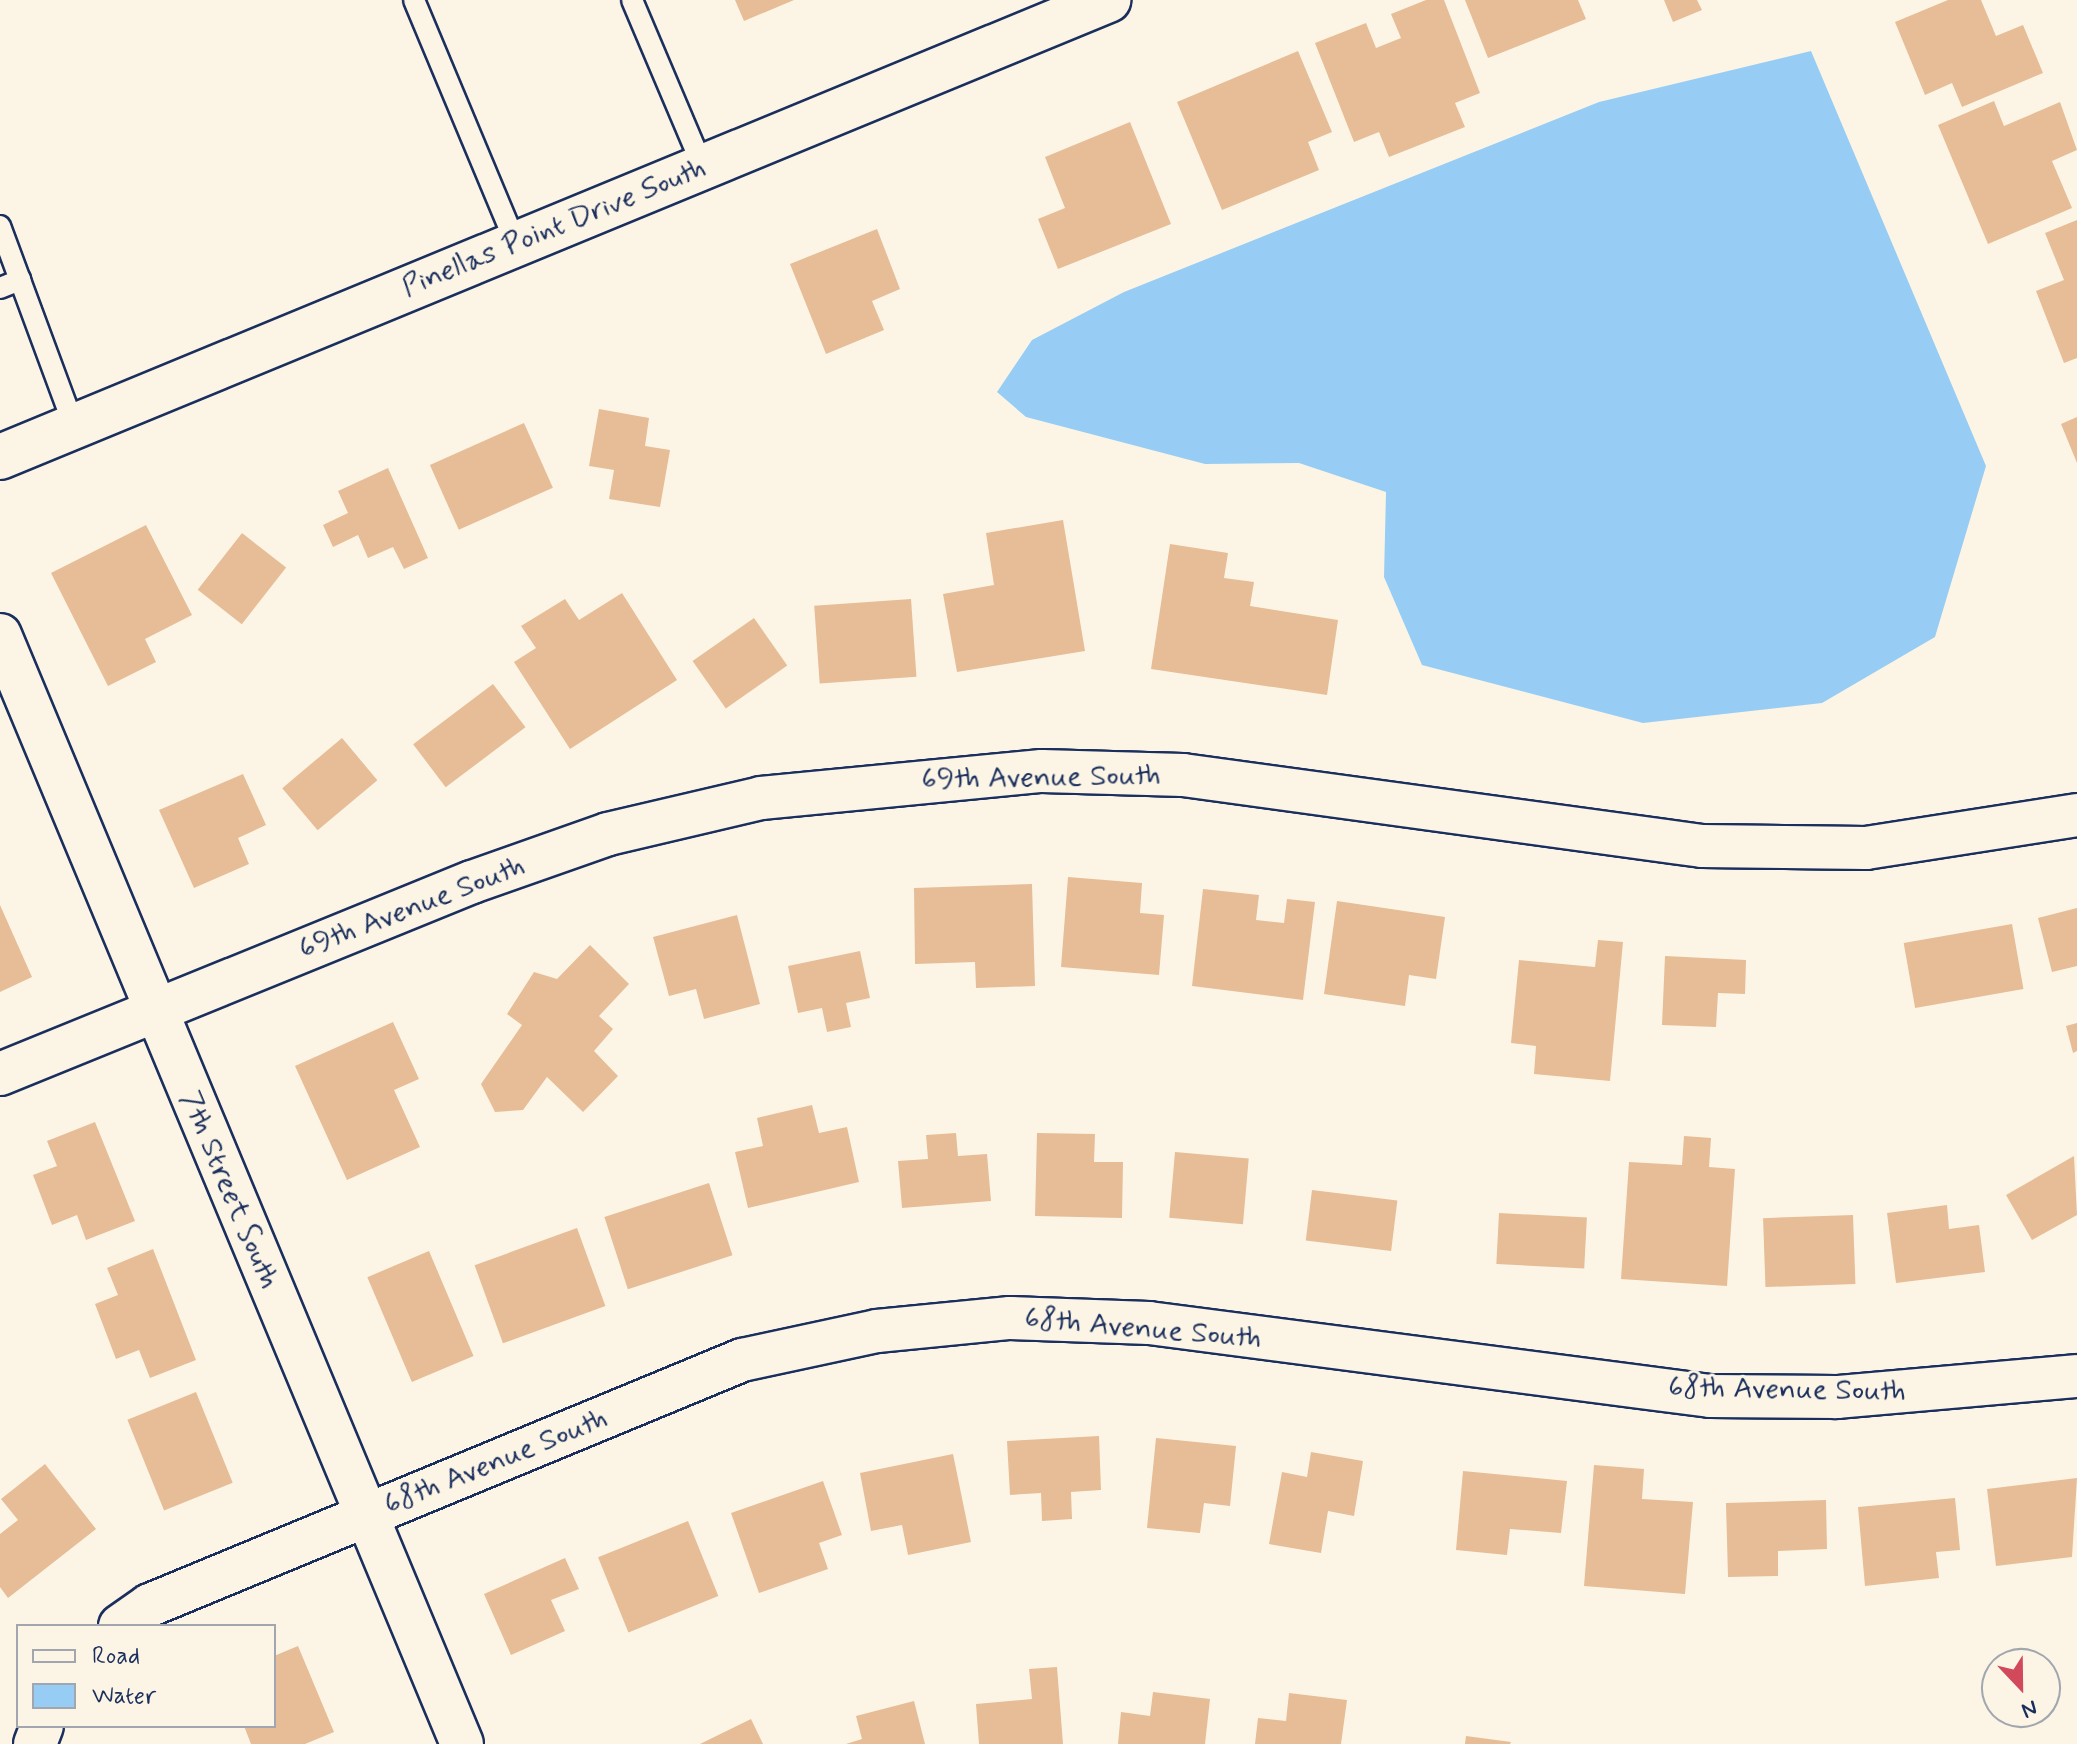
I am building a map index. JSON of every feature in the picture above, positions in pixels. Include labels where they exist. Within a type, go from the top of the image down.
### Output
[{"type":"street","name":"Pinellas Point Drive South","points":[[0,457],[1108,0]]},
{"type":"street","name":"7th Street South","points":[[0,635],[153,1012],[462,1744]]},
{"type":"street","name":"69th Avenue South","points":[[0,1074],[608,834],[761,798],[903,781],[1042,771],[1183,775],[1702,846],[1866,848],[2077,815]]},
{"type":"street","name":"68th Avenue South","points":[[123,1624],[150,1605],[742,1360],[877,1331],[1010,1318],[1149,1323],[1710,1396],[1837,1397],[2077,1376]]},
{"type":"lane","points":[[414,0],[516,244]]},
{"type":"lane","points":[[632,0],[703,167]]},
{"type":"lane","points":[[0,226],[74,426]]},
{"type":"lane","points":[[0,288],[20,280]]},
{"type":"water","points":[[1811,51],[1986,466],[1935,637],[1822,703],[1643,723],[1422,665],[1384,577],[1386,492],[1299,463],[1205,464],[1026,417],[997,392],[1032,340],[1124,292],[1599,102]]},
{"type":"building","points":[[735,0],[794,0],[744,21]]},
{"type":"building","points":[[1426,0],[1444,0],[1480,93],[1455,103],[1465,127],[1389,157],[1379,132],[1354,142],[1315,43],[1366,23],[1376,48],[1401,38],[1391,14]]},
{"type":"building","points":[[1465,0],[1578,0],[1586,19],[1488,58]]},
{"type":"building","points":[[1664,0],[1697,0],[1702,10],[1673,22]]},
{"type":"building","points":[[1948,0],[1981,0],[1996,36],[2023,25],[2043,73],[1962,107],[1952,83],[1925,95],[1895,22]]},
{"type":"building","points":[[1298,51],[1332,132],[1308,142],[1319,170],[1222,210],[1177,102]]},
{"type":"building","points":[[1994,101],[2004,126],[2060,102],[2077,150],[2052,161],[2072,208],[1988,244],[1938,125]]},
{"type":"building","points":[[1130,122],[1171,224],[1058,269],[1038,219],[1065,208],[1045,157]]},
{"type":"building","points":[[2077,220],[2077,358],[2064,363],[2036,291],[2064,280],[2045,233]]},
{"type":"building","points":[[877,229],[900,289],[872,301],[884,330],[826,354],[790,264]]},
{"type":"building","points":[[599,409],[649,418],[645,446],[670,450],[660,507],[609,499],[614,470],[589,466]]},
{"type":"building","points":[[2077,417],[2077,463],[2061,424]]},
{"type":"building","points":[[524,423],[553,488],[459,530],[430,465]]},
{"type":"building","points":[[388,468],[428,558],[404,569],[393,547],[368,558],[358,535],[333,547],[323,525],[348,513],[338,491]]},
{"type":"building","points":[[1063,520],[1085,651],[957,672],[943,594],[994,585],[986,533]]},
{"type":"building","points":[[146,525],[192,615],[145,639],[156,662],[108,686],[51,573]]},
{"type":"building","points":[[242,533],[286,567],[242,624],[198,590]]},
{"type":"building","points":[[1170,544],[1228,553],[1224,578],[1254,582],[1250,606],[1338,620],[1327,695],[1151,669]]},
{"type":"building","points":[[622,593],[677,680],[570,749],[514,662],[536,648],[521,626],[565,599],[579,620]]},
{"type":"building","points":[[911,599],[916,677],[820,684],[814,606]]},
{"type":"building","points":[[754,618],[787,666],[726,709],[693,661]]},
{"type":"building","points":[[493,684],[525,727],[446,787],[413,744]]},
{"type":"building","points":[[342,738],[377,780],[318,830],[282,788]]},
{"type":"building","points":[[243,774],[266,825],[238,838],[249,864],[194,888],[159,810]]},
{"type":"building","points":[[1068,877],[1142,883],[1140,913],[1164,915],[1159,975],[1061,967]]},
{"type":"building","points":[[1032,884],[1035,986],[976,988],[975,962],[915,964],[914,888]]},
{"type":"building","points":[[1203,889],[1259,895],[1256,920],[1284,923],[1287,899],[1315,902],[1303,1000],[1192,986]]},
{"type":"building","points":[[1337,901],[1445,917],[1436,979],[1409,975],[1405,1006],[1324,994]]},
{"type":"building","points":[[0,905],[32,977],[0,992]]},
{"type":"building","points":[[2077,908],[2077,966],[2052,972],[2038,918]]},
{"type":"building","points":[[737,915],[760,1004],[704,1019],[696,989],[669,996],[653,937]]},
{"type":"building","points":[[2012,924],[2023,989],[1915,1008],[1904,943]]},
{"type":"building","points":[[1598,940],[1623,942],[1610,1081],[1534,1074],[1536,1046],[1511,1043],[1519,960],[1595,967]]},
{"type":"building","points":[[590,945],[629,984],[599,1016],[613,1029],[594,1051],[618,1076],[583,1112],[547,1077],[523,1110],[495,1112],[481,1084],[522,1025],[507,1014],[534,972],[557,979]]},
{"type":"building","points":[[860,951],[870,998],[846,1003],[851,1027],[827,1032],[822,1008],[798,1013],[788,966]]},
{"type":"building","points":[[1665,956],[1746,960],[1745,994],[1718,993],[1716,1027],[1662,1025]]},
{"type":"building","points":[[393,1022],[419,1079],[394,1090],[420,1147],[347,1180],[295,1066]]},
{"type":"building","points":[[2077,1023],[2077,1051],[2073,1053],[2066,1026]]},
{"type":"building","points":[[812,1105],[819,1133],[847,1127],[859,1182],[748,1208],[735,1152],[763,1146],[757,1118]]},
{"type":"building","points":[[95,1122],[135,1221],[86,1240],[77,1215],[52,1225],[33,1175],[57,1166],[47,1141]]},
{"type":"building","points":[[956,1133],[958,1156],[987,1154],[991,1201],[902,1208],[898,1161],[928,1159],[926,1135]]},
{"type":"building","points":[[1037,1133],[1095,1134],[1094,1162],[1123,1162],[1122,1218],[1035,1216]]},
{"type":"building","points":[[1684,1136],[1711,1138],[1709,1167],[1735,1169],[1727,1286],[1621,1279],[1629,1162],[1682,1165]]},
{"type":"building","points":[[1175,1152],[1249,1158],[1243,1224],[1169,1218]]},
{"type":"building","points":[[2074,1156],[2077,1215],[2032,1240],[2006,1195]]},
{"type":"building","points":[[709,1183],[732,1255],[628,1289],[604,1217]]},
{"type":"building","points":[[1312,1190],[1397,1200],[1391,1251],[1306,1241]]},
{"type":"building","points":[[1947,1205],[1949,1229],[1979,1225],[1985,1272],[1896,1283],[1887,1213]]},
{"type":"building","points":[[1499,1213],[1587,1218],[1584,1269],[1496,1264]]},
{"type":"building","points":[[1853,1215],[1855,1284],[1765,1287],[1763,1218]]},
{"type":"building","points":[[577,1228],[605,1306],[503,1343],[475,1265]]},
{"type":"building","points":[[153,1249],[196,1360],[150,1378],[139,1350],[116,1359],[95,1304],[118,1295],[107,1268]]},
{"type":"building","points":[[429,1251],[474,1356],[412,1382],[367,1277]]},
{"type":"building","points":[[196,1392],[233,1483],[164,1511],[127,1420]]},
{"type":"building","points":[[1099,1436],[1101,1490],[1071,1492],[1072,1519],[1042,1521],[1041,1493],[1010,1495],[1007,1441]]},
{"type":"building","points":[[1156,1438],[1236,1446],[1230,1506],[1204,1503],[1200,1533],[1147,1528]]},
{"type":"building","points":[[1311,1452],[1363,1461],[1354,1516],[1328,1511],[1321,1553],[1269,1544],[1282,1472],[1307,1477]]},
{"type":"building","points":[[953,1454],[971,1542],[908,1555],[902,1525],[871,1531],[860,1473]]},
{"type":"building","points":[[45,1464],[96,1529],[8,1598],[0,1587],[0,1534],[18,1520],[1,1499]]},
{"type":"building","points":[[1594,1465],[1644,1469],[1642,1499],[1693,1502],[1685,1594],[1584,1586]]},
{"type":"building","points":[[1463,1471],[1567,1481],[1561,1533],[1510,1529],[1507,1555],[1456,1550]]},
{"type":"building","points":[[2077,1478],[2072,1557],[1996,1566],[1987,1489]]},
{"type":"building","points":[[823,1481],[842,1535],[819,1543],[828,1569],[759,1593],[731,1513]]},
{"type":"building","points":[[1955,1498],[1960,1550],[1936,1552],[1939,1578],[1865,1586],[1858,1507]]},
{"type":"building","points":[[1826,1500],[1827,1549],[1778,1551],[1778,1576],[1728,1577],[1726,1503]]},
{"type":"building","points":[[688,1521],[718,1596],[628,1632],[598,1557]]},
{"type":"building","points":[[565,1558],[579,1589],[551,1600],[565,1631],[511,1655],[484,1594]]},
{"type":"building","points":[[298,1646],[334,1732],[305,1744],[251,1744],[245,1728],[276,1728],[276,1655]]},
{"type":"building","points":[[1057,1667],[1063,1744],[979,1744],[976,1704],[1032,1699],[1029,1669]]},
{"type":"building","points":[[1153,1692],[1210,1699],[1205,1744],[1118,1744],[1121,1712],[1150,1716]]},
{"type":"building","points":[[1289,1693],[1347,1700],[1341,1744],[1255,1744],[1258,1718],[1286,1721]]},
{"type":"building","points":[[914,1701],[925,1744],[846,1744],[862,1739],[856,1716]]},
{"type":"building","points":[[751,1719],[763,1744],[700,1744]]},
{"type":"building","points":[[1466,1736],[1511,1742],[1465,1744]]}]
